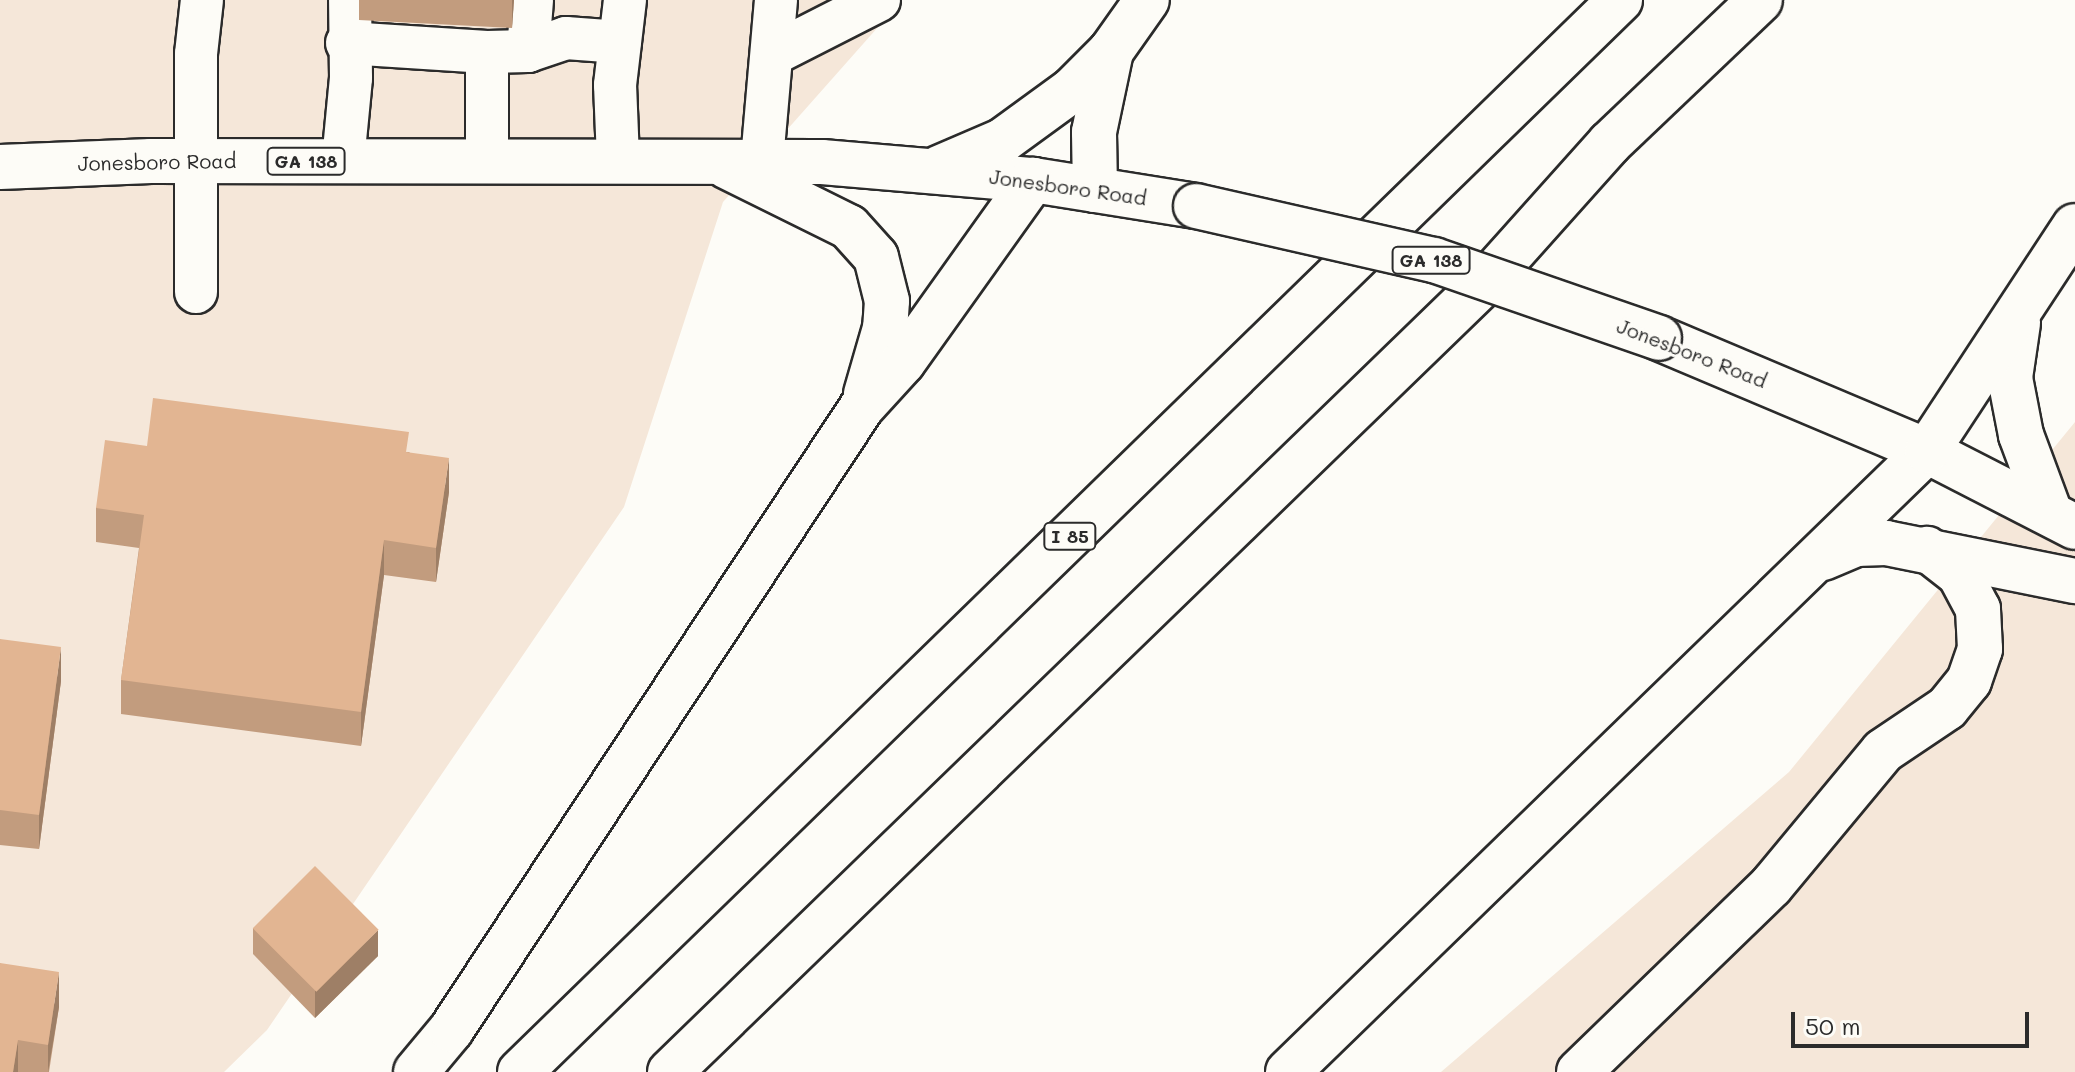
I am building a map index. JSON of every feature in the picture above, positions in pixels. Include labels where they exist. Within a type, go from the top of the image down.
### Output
[{"type":"main road","points":[[933,171],[1002,141],[1072,90],[1111,51],[1147,0]]},
{"type":"main road","name":"I 85","points":[[520,1072],[1620,0]]},
{"type":"main road","points":[[670,1072],[1491,276],[1610,143],[1760,0]]},
{"type":"main road","points":[[1095,190],[1094,132],[1111,51]]},
{"type":"main road","points":[[713,159],[849,227],[876,257],[887,301],[885,328],[862,407]]},
{"type":"main road","name":"Jonesboro Road","points":[[0,167],[195,161],[762,160],[1033,180],[1196,206],[1434,260],[1659,338],[1927,451],[2062,520]]},
{"type":"main road","points":[[416,1072],[451,1030],[862,407],[903,362],[1033,180]]},
{"type":"main road","points":[[1288,1072],[1927,451],[2075,226]]},
{"type":"main road","points":[[2022,306],[2010,378],[2021,435],[2062,520]]},
{"type":"main road","points":[[1817,561],[1856,544],[1927,549],[2075,581]]},
{"type":"main road","points":[[1579,1072],[1771,886],[1883,751],[1947,708],[1969,681],[1980,649],[1978,609],[1959,574],[1927,549]]},
{"type":"street","points":[[196,292],[195,161],[202,0]]},
{"type":"street","points":[[528,51],[532,0]]},
{"type":"street","points":[[618,159],[615,85],[625,0]]},
{"type":"street","points":[[762,160],[776,0]]},
{"type":"street","points":[[773,54],[879,0]]},
{"type":"street","points":[[343,161],[351,78],[347,43],[349,1]]},
{"type":"street","points":[[347,43],[392,34],[461,40],[528,51],[566,38],[620,42]]},
{"type":"street","points":[[461,40],[487,160]]},
{"type":"shaded area","points":[[0,0],[902,0],[723,202],[624,507],[267,1030],[224,1072],[0,1072]]},
{"type":"shaded area","points":[[2075,422],[2075,1072],[1441,1072],[1789,772]]},
{"type":"building","points":[[153,398],[409,432],[406,452],[449,458],[436,548],[384,540],[361,712],[121,680],[144,515],[96,508],[105,440],[147,446]]},
{"type":"building","points":[[0,639],[61,647],[39,815],[0,810]]},
{"type":"building","points":[[315,866],[379,930],[316,992],[253,928]]},
{"type":"building","points":[[0,963],[59,972],[48,1045],[18,1040],[13,1072],[0,1072]]}]
